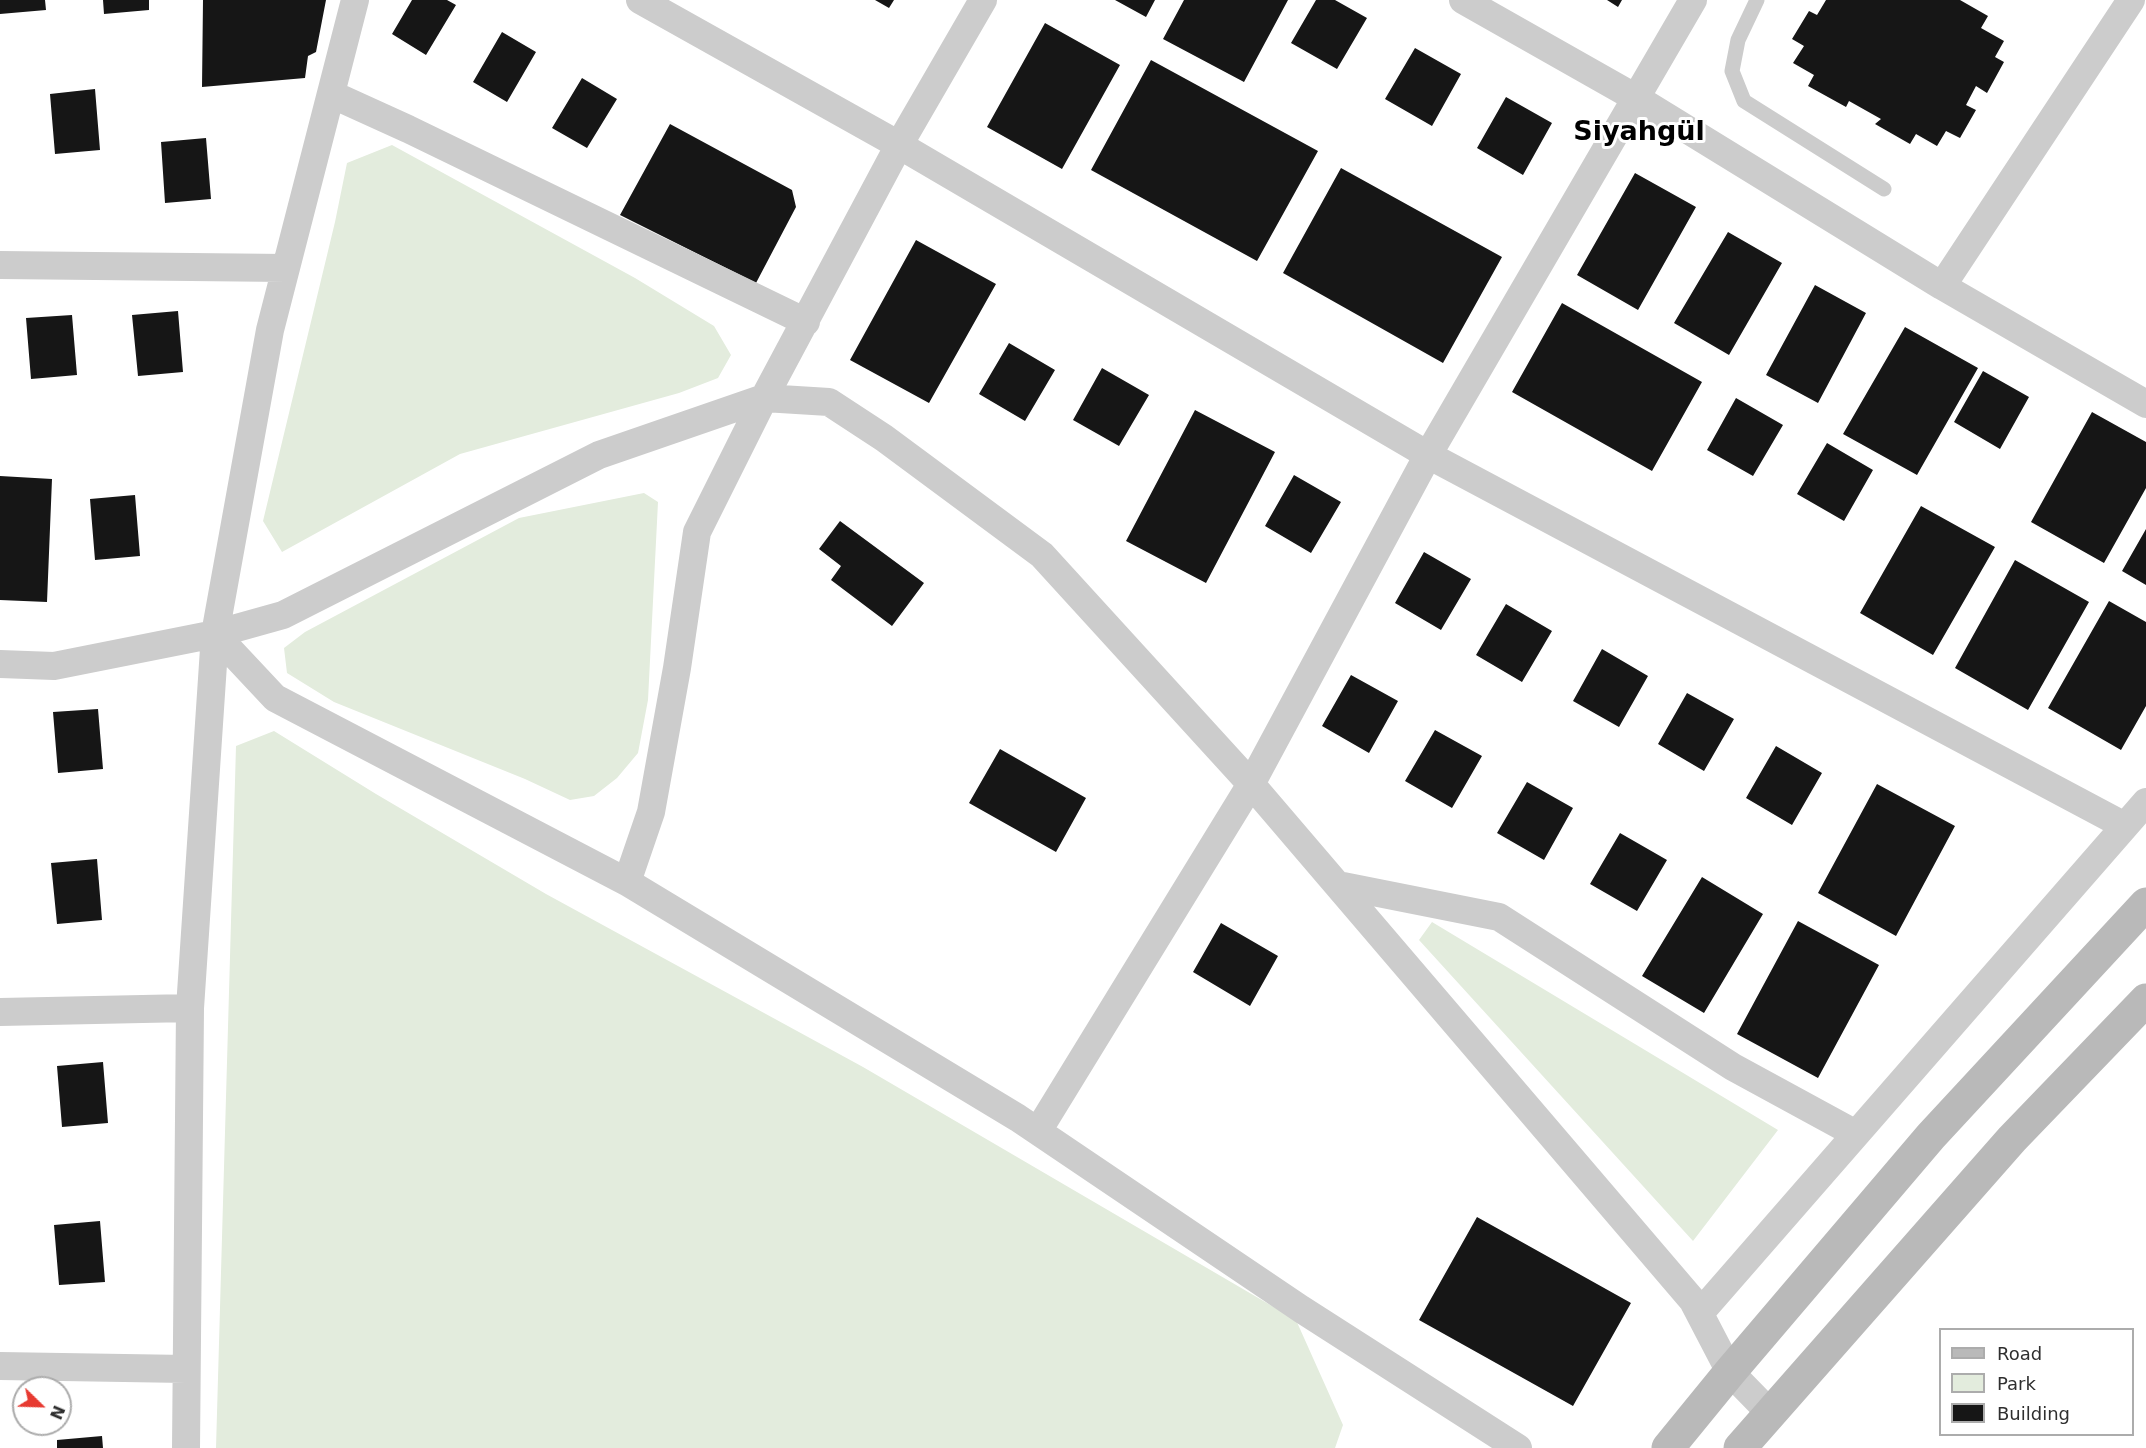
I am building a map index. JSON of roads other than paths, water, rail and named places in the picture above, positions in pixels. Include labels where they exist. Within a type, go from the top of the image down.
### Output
[{"type":"main road","points":[[1668,1448],[1931,1136],[2146,904]]},
{"type":"main road","points":[[1740,1448],[2012,1139],[2146,1000]]},
{"type":"street","points":[[186,1448],[190,1008],[215,634],[270,330],[355,0]]},
{"type":"street","points":[[640,0],[899,145],[1428,455],[2125,826]]},
{"type":"street","points":[[627,882],[651,812],[677,668],[697,532],[764,398],[899,145],[983,0]]},
{"type":"street","points":[[1463,0],[1636,98],[1942,286],[2146,404]]},
{"type":"street","points":[[1038,1131],[1251,784],[1428,455],[1693,0]]},
{"type":"street","points":[[1942,286],[2131,0]]},
{"type":"street","points":[[331,94],[419,134],[806,322]]},
{"type":"street","points":[[0,265],[286,268]]},
{"type":"street","points":[[0,664],[54,666],[215,634],[283,615],[599,455],[764,398],[829,402],[884,438],[1042,555],[1251,784],[1693,1301],[1730,1372],[1770,1413]]},
{"type":"street","points":[[215,634],[275,698],[627,882],[1038,1131],[1301,1309],[1518,1448]]},
{"type":"street","points":[[1700,1313],[2146,802]]},
{"type":"street","points":[[1338,885],[1499,917],[1733,1067],[1856,1134]]},
{"type":"street","points":[[0,1012],[190,1008]]},
{"type":"street","points":[[0,1366],[186,1369]]},
{"type":"lane","points":[[1757,0],[1738,40],[1732,71],[1744,101],[1884,189]]},
{"type":"district","name":"Siyahgül","points":[[1639,133]]}]
